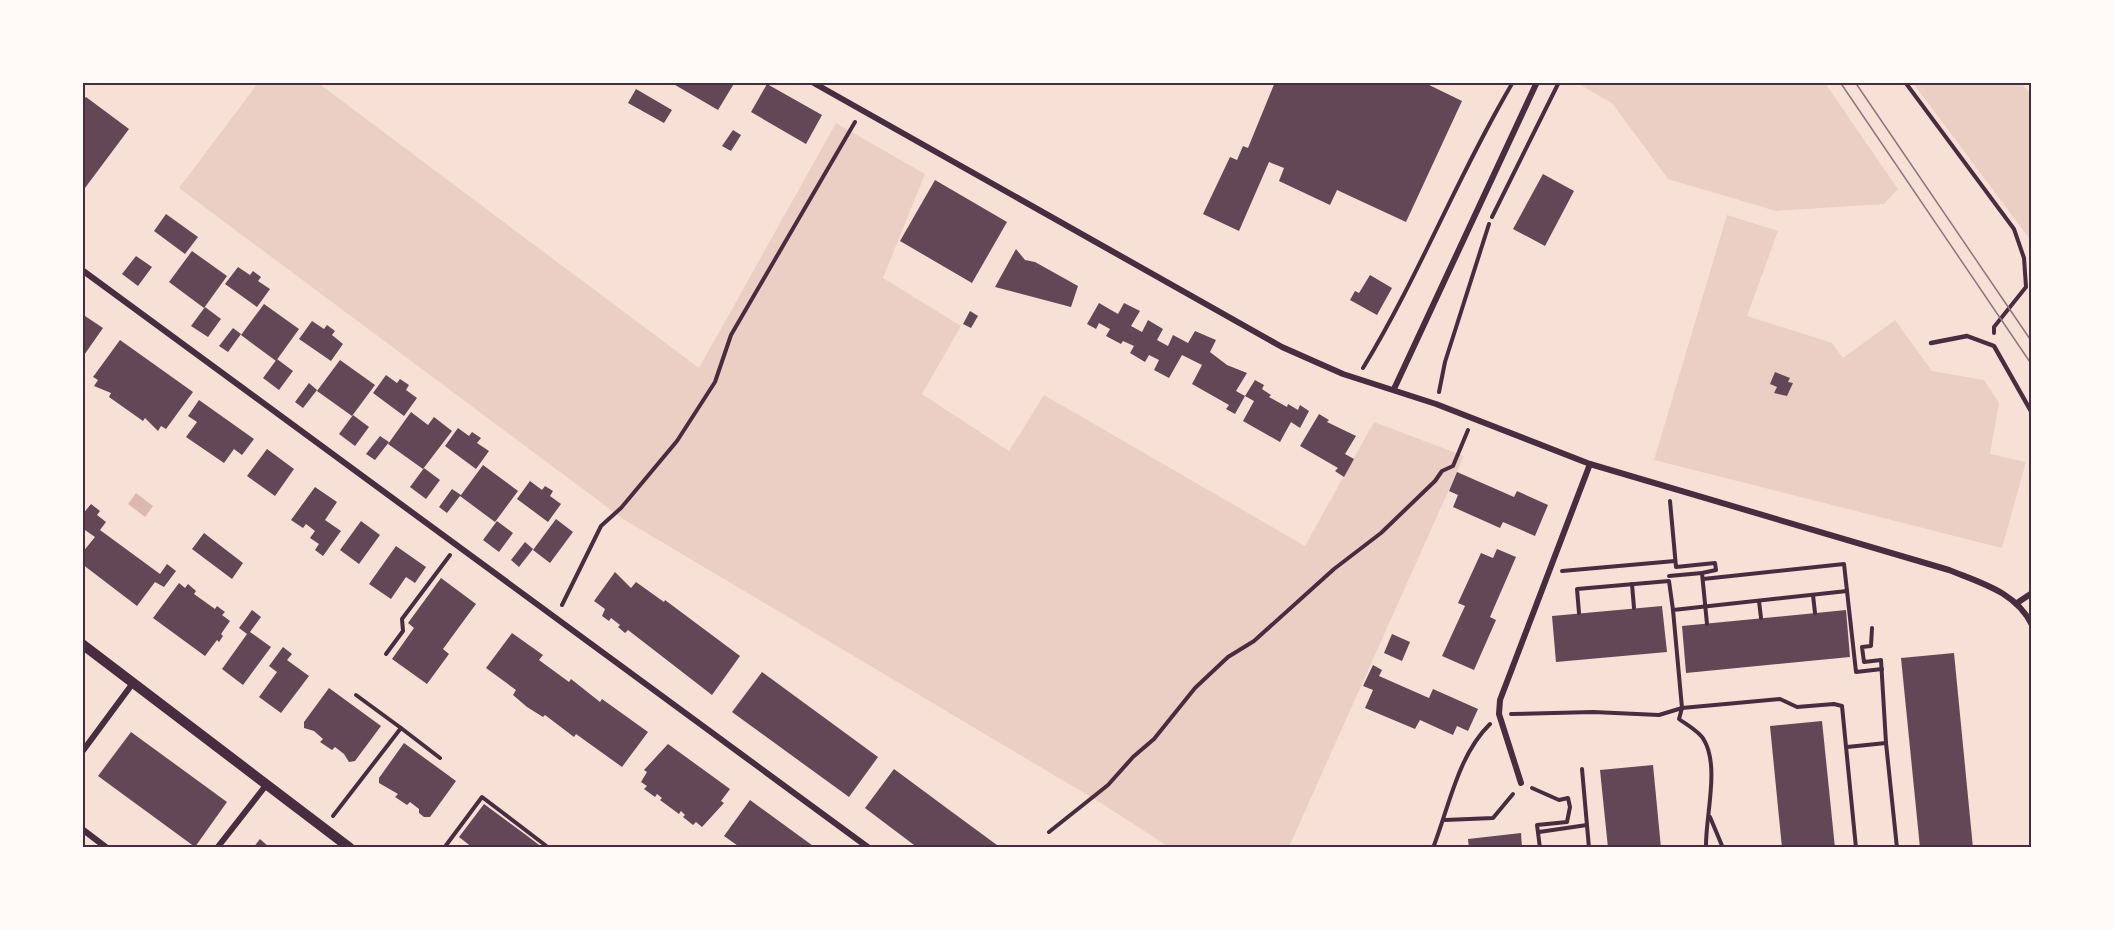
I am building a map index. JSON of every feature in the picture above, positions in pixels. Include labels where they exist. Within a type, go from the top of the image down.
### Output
[{"type":"street","points":[[812,82],[1282,348],[1357,378],[1436,404],[1590,464],[1949,570],[1998,590],[2017,603],[2031,625]]},
{"type":"street","points":[[1394,389],[1537,82]]},
{"type":"street","points":[[82,270],[869,848]]},
{"type":"street","points":[[1521,783],[1499,714],[1505,685],[1590,464]]},
{"type":"street","points":[[2017,603],[2031,593]]},
{"type":"street","points":[[82,644],[350,848]]},
{"type":"street","points":[[82,752],[133,683]]},
{"type":"street","points":[[217,848],[267,784]]},
{"type":"street","points":[[82,829],[107,848]]},
{"type":"lane","points":[[1931,343],[1967,336],[1994,346],[2031,413]]},
{"type":"path","points":[[1357,378],[1390,324],[1483,133],[1513,82]]},
{"type":"path","points":[[1436,404],[1445,362],[1488,225],[1559,82]]},
{"type":"path","points":[[1905,82],[2014,229],[2020,249],[2026,287],[1994,327],[1994,346]]},
{"type":"path","points":[[556,616],[601,526],[621,508],[677,441],[714,382],[731,335],[862,111]]},
{"type":"path","points":[[1049,832],[1108,785],[1132,757],[1154,739],[1195,688],[1228,657],[1254,641],[1334,569],[1381,533],[1435,482],[1442,471],[1453,466],[1472,418]]},
{"type":"path","points":[[1669,488],[1676,567],[1715,563],[1716,570],[1669,576]]},
{"type":"path","points":[[386,654],[403,631],[402,618],[458,545]]},
{"type":"path","points":[[1550,572],[1675,561]]},
{"type":"path","points":[[1703,579],[1844,564],[1856,672],[1882,669]]},
{"type":"path","points":[[1702,573],[1707,624]]},
{"type":"path","points":[[1579,613],[1577,589],[1669,581],[1682,708],[1679,719],[1704,739],[1710,757],[1710,816],[1706,848]]},
{"type":"path","points":[[1632,584],[1634,608]]},
{"type":"path","points":[[1673,610],[1847,591]]},
{"type":"path","points":[[1813,595],[1815,613]]},
{"type":"path","points":[[1759,601],[1761,618]]},
{"type":"path","points":[[1872,628],[1871,646],[1862,647],[1864,662],[1881,660],[1886,743],[1898,848]]},
{"type":"path","points":[[356,695],[440,758]]},
{"type":"path","points":[[1433,848],[1463,765],[1481,733],[1499,714],[1593,712],[1659,715],[1682,708],[1780,699],[1797,707],[1834,704],[1842,706],[1856,848]]},
{"type":"path","points":[[323,828],[401,728]]},
{"type":"path","points":[[1847,747],[1886,743]]},
{"type":"path","points":[[1582,769],[1589,848]]},
{"type":"path","points":[[1445,820],[1493,818],[1521,783],[1559,800],[1568,798],[1570,807],[1568,822],[1537,825],[1540,848]]},
{"type":"path","points":[[444,848],[482,797],[549,848]]},
{"type":"path","points":[[1710,816],[1723,848]]},
{"type":"path","points":[[1539,832],[1587,825]]},
{"type":"shaded area","points":[[258,83],[318,83],[699,368],[836,123],[925,174],[883,278],[961,326],[922,394],[1009,451],[1044,395],[1305,546],[1374,422],[1464,456],[1289,847],[1169,847],[1101,803],[623,519],[179,188]]},
{"type":"shaded area","points":[[1577,83],[1825,83],[1898,189],[1884,204],[1776,211],[1668,179],[1612,103]]},
{"type":"shaded area","points":[[1913,83],[2021,83],[2031,94],[2031,258],[2029,238]]},
{"type":"shaded area","points":[[1727,215],[1778,231],[1747,316],[1832,343],[1843,358],[1895,320],[1932,371],[1984,380],[1999,403],[1990,454],[2026,462],[2002,548],[1654,460]]},
{"type":"shaded area","points":[[136,493],[153,506],[145,517],[128,504]]},
{"type":"building","points":[[670,82],[735,82],[718,110]]},
{"type":"building","points":[[1275,82],[1423,82],[1462,101],[1406,222],[1337,190],[1330,205],[1279,181],[1284,168],[1269,162],[1239,231],[1203,214],[1230,157],[1237,160],[1243,146],[1248,148]]},
{"type":"building","points":[[767,84],[822,115],[806,144],[751,112]]},
{"type":"building","points":[[636,89],[672,110],[664,123],[628,103]]},
{"type":"building","points":[[86,97],[129,129],[82,192],[82,101]]},
{"type":"building","points":[[733,130],[741,135],[731,151],[722,146]]},
{"type":"building","points":[[1543,174],[1574,191],[1545,246],[1513,229]]},
{"type":"building","points":[[935,180],[1007,222],[972,283],[900,241]]},
{"type":"building","points":[[166,214],[198,237],[185,254],[154,231]]},
{"type":"building","points":[[1016,249],[1025,260],[1035,262],[1078,286],[1071,307],[995,287]]},
{"type":"building","points":[[192,251],[227,276],[204,308],[169,282]]},
{"type":"building","points":[[136,256],[152,267],[138,286],[122,274]]},
{"type":"building","points":[[238,267],[250,275],[253,271],[261,277],[258,281],[270,289],[257,307],[225,284]]},
{"type":"building","points":[[1370,275],[1392,288],[1377,315],[1350,300],[1355,291],[1359,293]]},
{"type":"building","points":[[1099,303],[1118,314],[1124,303],[1140,311],[1131,326],[1142,332],[1148,320],[1163,329],[1157,340],[1168,346],[1173,335],[1188,343],[1195,331],[1216,340],[1210,352],[1227,365],[1247,373],[1236,391],[1245,396],[1235,414],[1226,409],[1229,405],[1192,384],[1202,365],[1182,355],[1169,378],[1154,370],[1159,360],[1149,355],[1145,362],[1130,353],[1134,346],[1123,341],[1121,344],[1106,336],[1110,329],[1099,323],[1096,329],[1087,324]]},
{"type":"building","points":[[264,304],[299,329],[276,361],[241,335]]},
{"type":"building","points":[[205,307],[221,319],[208,337],[191,326]]},
{"type":"building","points":[[970,311],[978,316],[971,328],[963,324]]},
{"type":"building","points":[[82,314],[103,328],[82,358]]},
{"type":"building","points":[[312,321],[324,329],[327,325],[335,331],[332,335],[343,344],[331,361],[299,339]]},
{"type":"building","points":[[233,328],[241,334],[228,352],[219,346]]},
{"type":"building","points":[[120,340],[193,392],[166,429],[161,426],[158,431],[145,418],[143,421],[109,397],[111,393],[94,386],[98,380],[93,377]]},
{"type":"building","points":[[277,359],[293,371],[279,390],[263,378]]},
{"type":"building","points":[[340,360],[375,385],[352,416],[317,391]]},
{"type":"building","points":[[1775,372],[1790,378],[1788,382],[1793,383],[1787,396],[1774,393],[1777,387],[1770,384]]},
{"type":"building","points":[[386,375],[397,383],[400,379],[409,385],[406,390],[417,398],[404,416],[373,393]]},
{"type":"building","points":[[1255,380],[1264,385],[1262,389],[1271,395],[1269,397],[1287,407],[1288,404],[1298,410],[1300,405],[1309,411],[1300,428],[1291,422],[1280,442],[1243,421],[1254,401],[1245,396]]},
{"type":"building","points":[[309,383],[317,390],[303,408],[295,402]]},
{"type":"building","points":[[199,400],[254,439],[242,455],[234,449],[224,463],[186,437],[197,422],[188,416]]},
{"type":"building","points":[[411,412],[428,425],[434,417],[452,431],[423,469],[388,444]]},
{"type":"building","points":[[1319,414],[1329,420],[1327,422],[1356,436],[1345,454],[1354,459],[1344,477],[1335,471],[1338,468],[1300,446]]},
{"type":"building","points":[[353,415],[369,427],[355,446],[339,434]]},
{"type":"building","points":[[458,428],[469,436],[472,432],[481,438],[477,443],[489,451],[476,469],[445,446]]},
{"type":"building","points":[[380,436],[389,442],[375,460],[366,454]]},
{"type":"building","points":[[267,449],[294,469],[275,496],[247,476]]},
{"type":"building","points":[[483,465],[518,491],[495,522],[460,496],[447,513],[439,507],[452,489],[461,495]]},
{"type":"building","points":[[424,468],[440,480],[426,499],[410,487]]},
{"type":"building","points":[[1457,472],[1514,497],[1517,491],[1548,505],[1535,536],[1503,522],[1500,528],[1453,507],[1458,495],[1449,491]]},
{"type":"building","points":[[530,481],[542,490],[545,486],[553,491],[550,496],[561,504],[548,522],[517,499]]},
{"type":"building","points":[[315,487],[337,502],[325,520],[341,531],[323,556],[315,550],[319,544],[310,538],[315,531],[306,524],[303,528],[291,520]]},
{"type":"building","points":[[91,504],[100,511],[97,515],[106,522],[100,530],[160,574],[167,564],[176,571],[164,587],[155,582],[137,606],[82,564],[82,553],[95,537],[82,528],[82,515]]},
{"type":"building","points":[[556,519],[573,532],[550,563],[533,550]]},
{"type":"building","points":[[361,521],[380,535],[359,564],[340,550]]},
{"type":"building","points":[[497,521],[513,533],[499,552],[483,540]]},
{"type":"building","points":[[204,533],[243,563],[232,579],[192,549]]},
{"type":"building","points":[[525,542],[533,549],[519,567],[511,560]]},
{"type":"building","points":[[396,546],[426,567],[415,583],[406,577],[391,599],[369,584]]},
{"type":"building","points":[[1497,549],[1516,557],[1490,617],[1496,620],[1474,670],[1442,656],[1465,606],[1458,603],[1481,553],[1493,558]]},
{"type":"building","points":[[615,572],[631,588],[636,582],[664,602],[665,600],[740,656],[712,695],[628,630],[625,633],[618,627],[620,625],[611,618],[609,621],[602,616],[605,609],[594,601]]},
{"type":"building","points":[[441,578],[476,604],[443,649],[449,654],[427,684],[392,659],[414,628],[408,623]]},
{"type":"building","points":[[179,583],[185,588],[188,584],[196,591],[194,594],[215,609],[217,606],[225,612],[222,615],[230,621],[221,634],[223,636],[219,642],[217,640],[205,656],[153,618]]},
{"type":"building","points":[[1662,606],[1667,652],[1556,662],[1552,616]]},
{"type":"building","points":[[252,610],[261,617],[250,632],[271,647],[243,685],[222,669],[247,634],[239,628]]},
{"type":"building","points":[[1846,610],[1850,657],[1686,673],[1682,626]]},
{"type":"building","points":[[512,633],[543,655],[539,660],[569,682],[571,679],[600,702],[602,699],[648,732],[622,767],[576,734],[574,737],[545,715],[543,717],[527,707],[513,695],[516,690],[486,668]]},
{"type":"building","points":[[1392,634],[1410,642],[1402,661],[1384,653]]},
{"type":"building","points":[[283,647],[292,654],[287,660],[309,676],[281,713],[259,697],[277,672],[269,666]]},
{"type":"building","points":[[1954,653],[1973,848],[1920,848],[1901,658]]},
{"type":"building","points":[[1373,665],[1382,670],[1379,676],[1429,698],[1433,689],[1478,709],[1468,731],[1457,726],[1453,735],[1420,720],[1415,729],[1365,708],[1373,690],[1363,686]]},
{"type":"building","points":[[762,672],[878,757],[849,797],[732,712]]},
{"type":"building","points":[[329,688],[381,726],[355,761],[349,762],[344,754],[335,747],[332,750],[320,742],[323,739],[314,731],[304,728],[304,722]]},
{"type":"building","points":[[1822,721],[1835,848],[1782,848],[1770,726]]},
{"type":"building","points":[[131,732],[227,802],[195,847],[98,776]]},
{"type":"building","points":[[404,743],[456,781],[430,817],[424,817],[419,813],[419,809],[410,802],[407,805],[395,797],[398,794],[379,783],[379,778]]},
{"type":"building","points":[[668,744],[730,789],[721,801],[724,803],[702,827],[696,822],[693,825],[683,817],[685,815],[681,811],[679,814],[660,800],[662,798],[657,794],[655,797],[644,789],[647,786],[641,782],[647,772],[644,770]]},
{"type":"building","points":[[1653,765],[1661,848],[1608,848],[1600,770]]},
{"type":"building","points":[[894,769],[1001,848],[918,848],[865,808]]},
{"type":"building","points":[[750,800],[816,848],[741,848],[724,836]]},
{"type":"building","points":[[484,804],[543,848],[473,848],[459,837]]},
{"type":"building","points":[[1521,833],[1522,848],[1469,848],[1468,839]]},
{"type":"building","points":[[260,839],[270,848],[253,848]]},
{"type":"tram line","points":[[1840,82],[2032,365]]},
{"type":"tram line","points":[[1855,82],[2032,342]]}]
